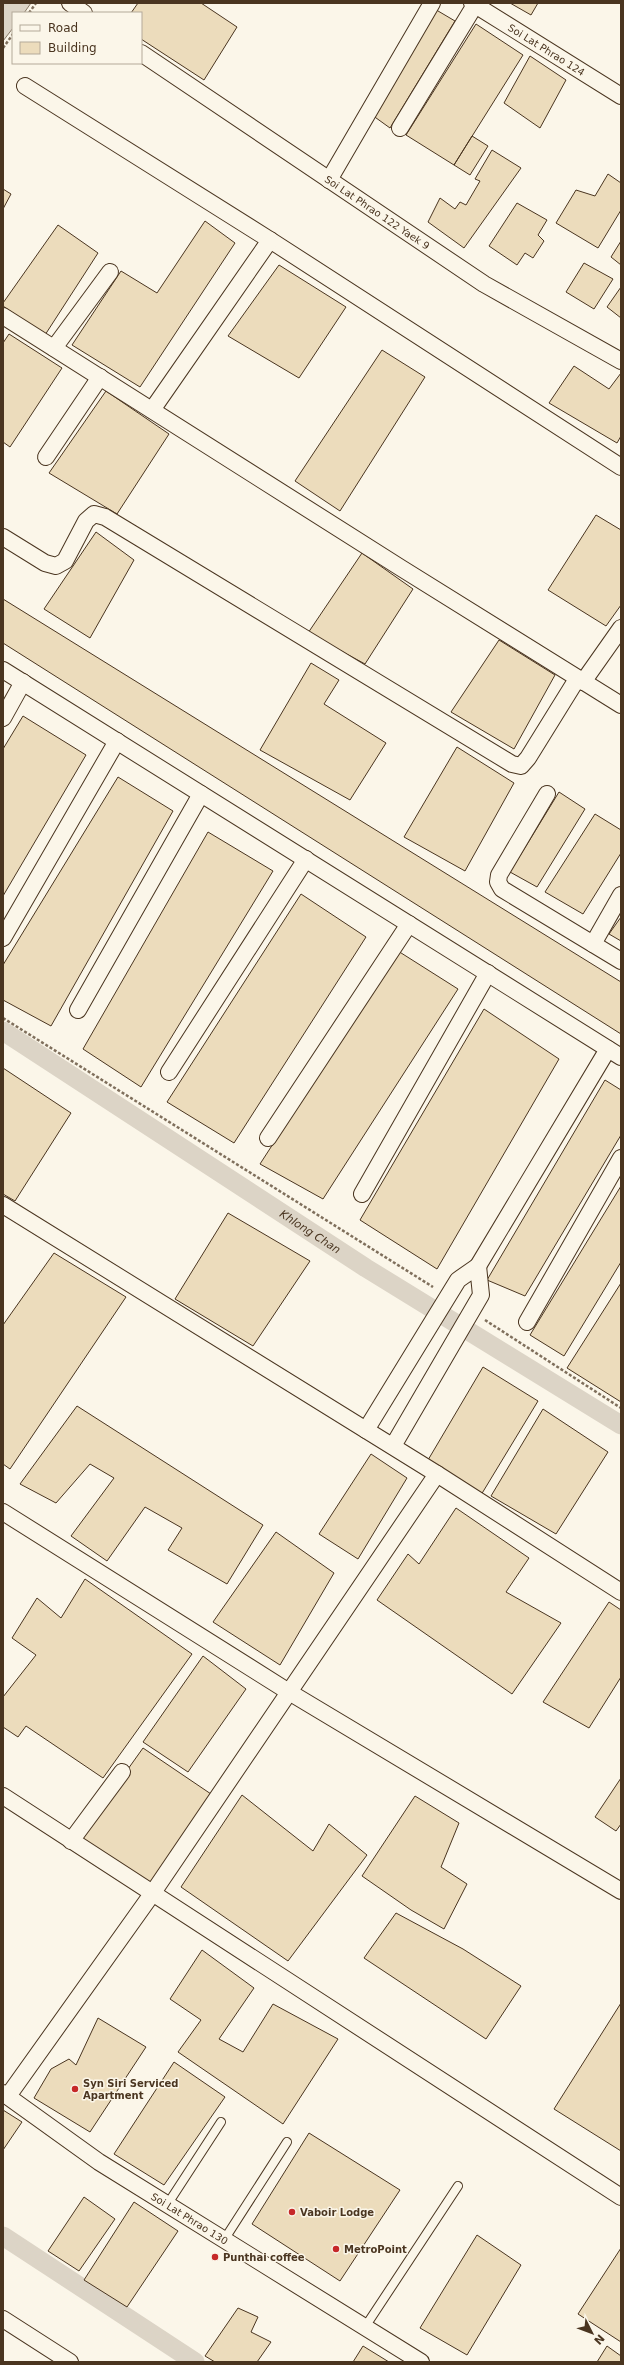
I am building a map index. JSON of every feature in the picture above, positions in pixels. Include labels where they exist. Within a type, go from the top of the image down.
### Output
[{"type":"street","points":[[70,3],[83,12]]},
{"type":"street","points":[[329,180],[432,3]]},
{"type":"street","points":[[400,128],[474,4]]},
{"type":"street","name":"Soi Lat Phrao 124","points":[[474,4],[621,96]]},
{"type":"street","name":"Soi Lat Phrao 122 Yaek 9","points":[[142,55],[484,284],[621,361]]},
{"type":"street","points":[[25,86],[270,240],[621,467]]},
{"type":"street","points":[[152,410],[270,240]]},
{"type":"street","points":[[54,348],[110,272]]},
{"type":"street","points":[[4,318],[621,705]]},
{"type":"street","points":[[46,457],[100,377]]},
{"type":"street","points":[[3,537],[45,563],[56,566],[66,561],[86,521],[94,514],[105,516],[512,764],[521,766],[528,758],[580,680],[621,628]]},
{"type":"street","points":[[3,670],[615,1053],[478,1266],[458,1280],[366,1430]]},
{"type":"street","points":[[3,718],[23,682]]},
{"type":"street","points":[[3,938],[117,741]]},
{"type":"street","points":[[78,1010],[201,794]]},
{"type":"street","points":[[547,794],[499,875],[498,882],[502,889],[621,961]]},
{"type":"street","points":[[169,1072],[306,859]]},
{"type":"street","points":[[593,944],[621,895]]},
{"type":"street","points":[[268,1138],[409,924]]},
{"type":"street","points":[[362,1194],[488,973]]},
{"type":"street","points":[[527,1322],[621,1158]]},
{"type":"street","points":[[3,1205],[620,1588]]},
{"type":"street","points":[[393,1446],[481,1294],[478,1266]]},
{"type":"street","points":[[5,2094],[152,1894],[437,1474]]},
{"type":"street","points":[[3,1512],[289,1692],[621,1891]]},
{"type":"street","points":[[71,1841],[122,1772]]},
{"type":"street","points":[[3,1796],[621,2197]]},
{"type":"street","name":"Soi Lat Phrao 130","points":[[5,2094],[99,2162],[421,2362]]},
{"type":"street","points":[[3,2319],[70,2362]]},
{"type":"lane","points":[[167,2204],[221,2122]]},
{"type":"lane","points":[[224,2240],[287,2142]]},
{"type":"lane","points":[[365,2327],[458,2186]]},
{"type":"path","points":[[30,12],[36,3]]},
{"type":"path","points":[[3,48],[12,35]]},
{"type":"path","points":[[3,1018],[446,1299]]},
{"type":"path","points":[[471,1313],[621,1408]]},
{"type":"shaded area","points":[[3,3],[31,3],[25,12],[12,12],[12,29],[3,41]]},
{"type":"building","points":[[138,3],[201,3],[237,27],[204,80],[142,40],[142,12],[132,12]]},
{"type":"building","points":[[510,3],[538,3],[531,15]]},
{"type":"building","points":[[433,8],[455,21],[390,128],[372,115]]},
{"type":"building","points":[[476,24],[523,55],[454,165],[406,135]]},
{"type":"building","points":[[530,56],[566,80],[540,128],[504,103]]},
{"type":"building","points":[[472,136],[488,146],[470,175],[454,165]]},
{"type":"building","points":[[492,150],[521,168],[464,248],[428,222],[440,198],[455,209],[460,202],[466,205],[480,181],[475,179]]},
{"type":"building","points":[[608,174],[621,183],[621,210],[598,248],[556,223],[576,190],[595,196]]},
{"type":"building","points":[[3,189],[11,194],[3,209]]},
{"type":"building","points":[[517,203],[547,220],[538,235],[544,241],[533,258],[525,253],[517,265],[489,246]]},
{"type":"building","points":[[205,221],[235,243],[140,387],[72,345],[121,271],[157,293]]},
{"type":"building","points":[[58,225],[98,253],[45,335],[3,306],[3,303]]},
{"type":"building","points":[[621,241],[621,265],[611,257]]},
{"type":"building","points":[[584,263],[613,279],[594,309],[566,292]]},
{"type":"building","points":[[279,265],[346,307],[299,378],[228,336]]},
{"type":"building","points":[[621,287],[621,318],[607,307]]},
{"type":"building","points":[[9,334],[62,368],[10,447],[3,442],[3,343]]},
{"type":"building","points":[[382,350],[425,377],[340,511],[295,481]]},
{"type":"building","points":[[574,366],[609,389],[621,373],[621,436],[617,443],[549,403]]},
{"type":"building","points":[[106,391],[169,434],[117,514],[49,473]]},
{"type":"building","points":[[596,515],[621,530],[621,605],[606,626],[548,590]]},
{"type":"building","points":[[96,532],[134,560],[90,638],[44,609]]},
{"type":"building","points":[[362,553],[413,589],[365,664],[308,633]]},
{"type":"building","points":[[3,599],[621,982],[621,1034],[3,643]]},
{"type":"building","points":[[499,640],[555,675],[514,749],[451,712]]},
{"type":"building","points":[[311,663],[339,680],[324,704],[386,743],[350,800],[260,750]]},
{"type":"building","points":[[23,716],[86,755],[3,896],[3,749]]},
{"type":"building","points":[[457,747],[514,783],[465,871],[404,837]]},
{"type":"building","points":[[118,777],[173,811],[51,1026],[3,1000],[3,965]]},
{"type":"building","points":[[559,792],[585,809],[537,887],[510,872]]},
{"type":"building","points":[[595,814],[621,830],[621,853],[583,914],[545,892]]},
{"type":"building","points":[[208,832],[273,871],[141,1087],[83,1049]]},
{"type":"building","points":[[301,894],[366,937],[234,1143],[167,1102]]},
{"type":"building","points":[[621,917],[621,941],[609,934]]},
{"type":"building","points":[[398,951],[458,989],[323,1199],[260,1164]]},
{"type":"building","points":[[484,1009],[559,1059],[437,1269],[360,1220]]},
{"type":"building","points":[[3,1068],[71,1113],[15,1201],[3,1194]]},
{"type":"building","points":[[605,1080],[621,1090],[621,1135],[525,1296],[487,1280]]},
{"type":"building","points":[[621,1186],[621,1262],[564,1356],[530,1335]]},
{"type":"building","points":[[228,1213],[310,1261],[253,1346],[175,1299]]},
{"type":"building","points":[[54,1253],[126,1297],[10,1469],[3,1464],[3,1325]]},
{"type":"building","points":[[621,1283],[621,1402],[567,1368]]},
{"type":"building","points":[[483,1367],[538,1401],[481,1495],[428,1460]]},
{"type":"building","points":[[77,1406],[263,1525],[227,1584],[168,1550],[182,1528],[145,1507],[107,1561],[71,1536],[114,1478],[90,1464],[56,1503],[20,1484]]},
{"type":"building","points":[[543,1409],[608,1452],[556,1534],[491,1496]]},
{"type":"building","points":[[371,1454],[407,1478],[358,1559],[319,1534]]},
{"type":"building","points":[[456,1508],[529,1558],[506,1592],[561,1623],[512,1694],[377,1600],[408,1554],[419,1564]]},
{"type":"building","points":[[276,1532],[334,1573],[280,1665],[213,1622]]},
{"type":"building","points":[[85,1579],[192,1654],[103,1778],[26,1726],[18,1737],[3,1727],[3,1697],[36,1655],[12,1638],[37,1598],[61,1618]]},
{"type":"building","points":[[609,1602],[621,1610],[621,1677],[589,1728],[543,1702]]},
{"type":"building","points":[[203,1656],[246,1689],[188,1772],[143,1742]]},
{"type":"building","points":[[143,1748],[211,1794],[149,1886],[78,1839]]},
{"type":"building","points":[[621,1778],[621,1824],[616,1831],[595,1817]]},
{"type":"building","points":[[242,1795],[313,1851],[329,1824],[367,1855],[288,1961],[181,1887]]},
{"type":"building","points":[[415,1796],[459,1823],[441,1867],[467,1884],[444,1929],[411,1910],[362,1876]]},
{"type":"building","points":[[396,1913],[463,1949],[521,1986],[486,2039],[364,1958]]},
{"type":"building","points":[[202,1950],[254,1988],[219,2039],[243,2052],[273,2004],[338,2039],[283,2124],[178,2052],[201,2020],[170,1999]]},
{"type":"building","points":[[621,2003],[621,2151],[554,2109]]},
{"type":"building","points":[[98,2018],[146,2047],[90,2132],[34,2098],[51,2069],[69,2059],[76,2065]]},
{"type":"building","points":[[174,2062],[225,2097],[164,2185],[114,2154]]},
{"type":"building","points":[[3,2110],[22,2122],[3,2150]]},
{"type":"building","points":[[309,2133],[400,2190],[340,2281],[252,2224]]},
{"type":"building","points":[[84,2197],[115,2219],[79,2271],[48,2251]]},
{"type":"building","points":[[134,2202],[178,2231],[127,2307],[84,2280]]},
{"type":"building","points":[[477,2235],[521,2265],[467,2355],[420,2328]]},
{"type":"building","points":[[621,2248],[621,2342],[578,2314]]},
{"type":"building","points":[[238,2308],[258,2317],[251,2332],[271,2342],[257,2362],[215,2362],[205,2356]]},
{"type":"building","points":[[363,2346],[389,2362],[353,2362]]},
{"type":"building","points":[[607,2346],[621,2356],[621,2362],[597,2362]]},
{"type":"waterway","name":"Khlong Chan","points":[[3,1031],[366,1268],[621,1425]]},
{"type":"waterway","points":[[3,2236],[195,2362]]},
{"type":"place","name":"Syn Siri Serviced Apartment","points":[[75,2089]]},
{"type":"place","name":"Vaboir Lodge","points":[[292,2212]]},
{"type":"place","name":"MetroPoint","points":[[336,2249]]},
{"type":"place","name":"Punthai coffee","points":[[215,2257]]}]
